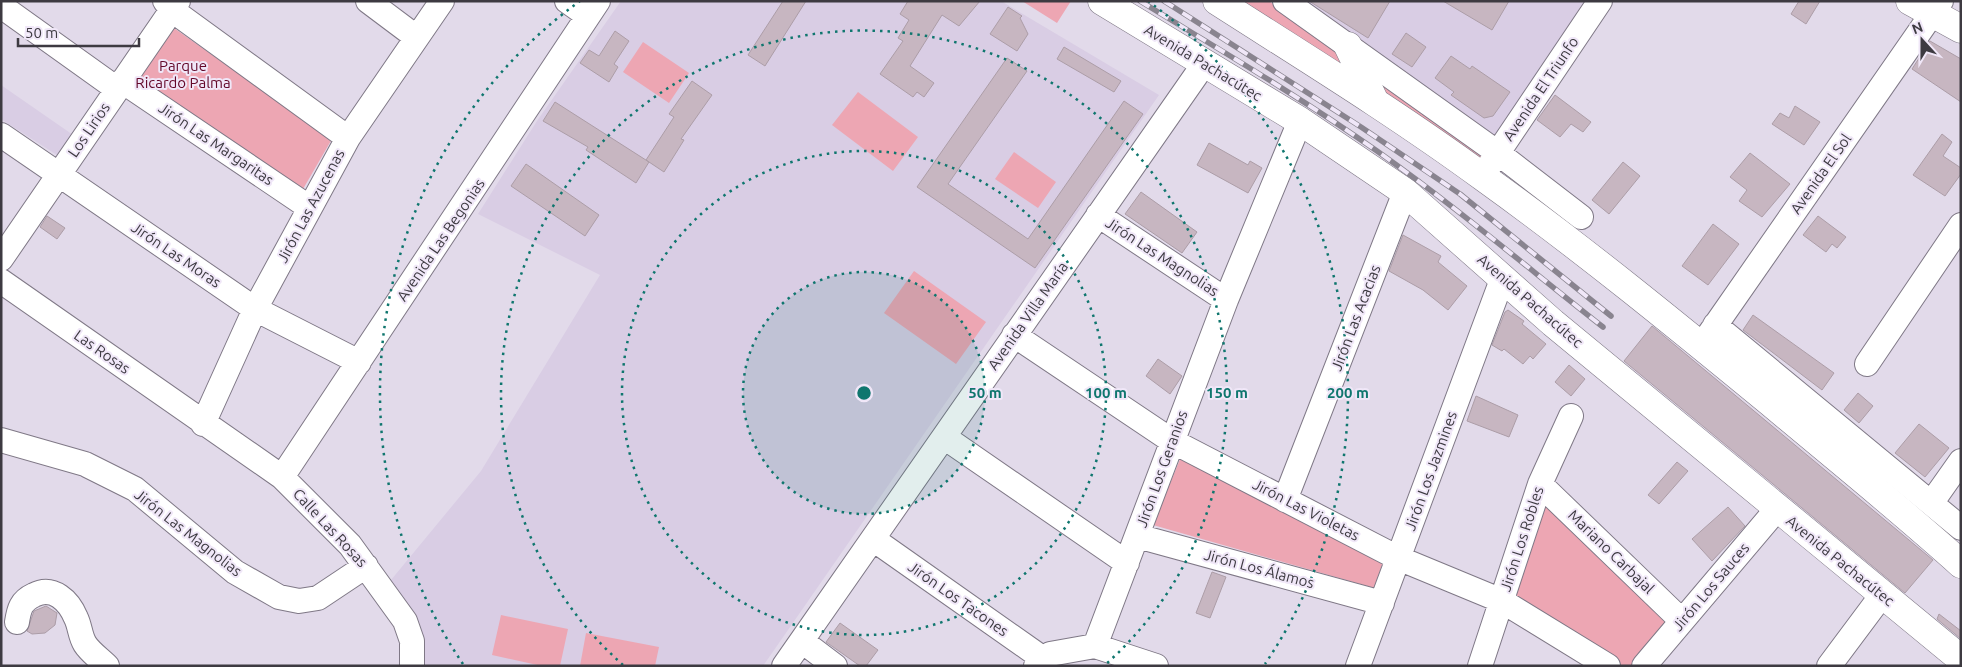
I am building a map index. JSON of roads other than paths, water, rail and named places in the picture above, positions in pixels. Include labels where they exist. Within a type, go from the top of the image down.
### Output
[{"type":"main road","name":"Avenida Pachacútec","points":[[1102,1],[1300,122],[1405,192],[1553,323],[1961,659]]},
{"type":"main road","points":[[1217,1],[1375,102],[1482,176],[1587,254],[1708,336],[1961,564]]},
{"type":"main road","points":[[1928,6],[1961,29]]},
{"type":"main road","points":[[1348,46],[1375,102]]},
{"type":"street","points":[[368,1],[416,37]]},
{"type":"street","name":"Jirón Las Azucenas","points":[[203,424],[255,309],[348,138],[442,1]]},
{"type":"street","points":[[567,1],[593,9]]},
{"type":"street","points":[[1286,1],[1498,153],[1581,217]]},
{"type":"street","name":"Avenida El Triunfo","points":[[1482,176],[1600,1]]},
{"type":"street","points":[[172,4],[348,138]]},
{"type":"street","name":"Los Lirios","points":[[1,259],[120,85],[172,4]]},
{"type":"street","name":"Jirón Las Margaritas","points":[[1,6],[310,208]]},
{"type":"street","name":"Avenida El Sol","points":[[1708,336],[1928,6]]},
{"type":"street","name":"Avenida Las Begonias","points":[[282,478],[593,9]]},
{"type":"street","name":"Avenida Villa María","points":[[784,666],[1204,64]]},
{"type":"street","name":"Jirón Los Geranios","points":[[1095,646],[1226,300],[1300,122]]},
{"type":"street","name":"Jirón Las Moras","points":[[1,135],[255,309],[359,362]]},
{"type":"street","name":"Jirón Las Acacias","points":[[1285,500],[1405,192]]},
{"type":"street","name":"Jirón Las Magnolias","points":[[1098,215],[1226,300]]},
{"type":"street","points":[[1867,364],[1961,225]]},
{"type":"street","name":"Jirón Los Jazmines","points":[[1358,666],[1503,277]]},
{"type":"street","name":"Las Rosas","points":[[1,281],[203,424]]},
{"type":"street","name":"Jirón Las Violetas","points":[[1014,336],[1172,441],[1398,558],[1502,601],[1608,666]]},
{"type":"street","points":[[1708,336],[1932,502],[1961,528]]},
{"type":"street","name":"Jirón Los Robles","points":[[1480,666],[1540,484],[1571,416]]},
{"type":"street","name":"Calle Las Rosas","points":[[203,424],[282,478],[350,545],[405,621],[412,642],[412,666]]},
{"type":"street","points":[[944,437],[1127,563]]},
{"type":"street","name":"Jirón Las Magnolias","points":[[3,441],[85,464],[135,489],[236,572],[279,597],[299,601],[318,598],[366,566]]},
{"type":"street","points":[[1932,502],[1961,461]]},
{"type":"street","name":"Mariano Carbajal","points":[[1540,484],[1682,621]]},
{"type":"street","name":"Jirón Los Sauces","points":[[1644,666],[1777,509]]},
{"type":"street","name":"Jirón Los Álamos","points":[[1137,536],[1382,603]]},
{"type":"street","name":"Jirón Los Tacones","points":[[873,539],[1039,662]]},
{"type":"street","points":[[17,622],[19,608],[26,599],[39,592],[53,592],[64,598],[76,617],[85,644],[107,666]]},
{"type":"street","points":[[1829,666],[1882,595]]},
{"type":"street","name":"Avenida Pachacútec","points":[[1932,636],[1958,666]]},
{"type":"street","points":[[802,641],[835,666]]},
{"type":"street","points":[[1039,662],[1058,652],[1095,646],[1156,666]]},
{"type":"railway","points":[[1140,1],[1289,93],[1377,151],[1463,215],[1603,327]]},
{"type":"railway","points":[[1164,1],[1361,127],[1460,194],[1611,316]]},
{"type":"park label","name":"Parque Ricardo Palma","points":[[183,74]]}]
